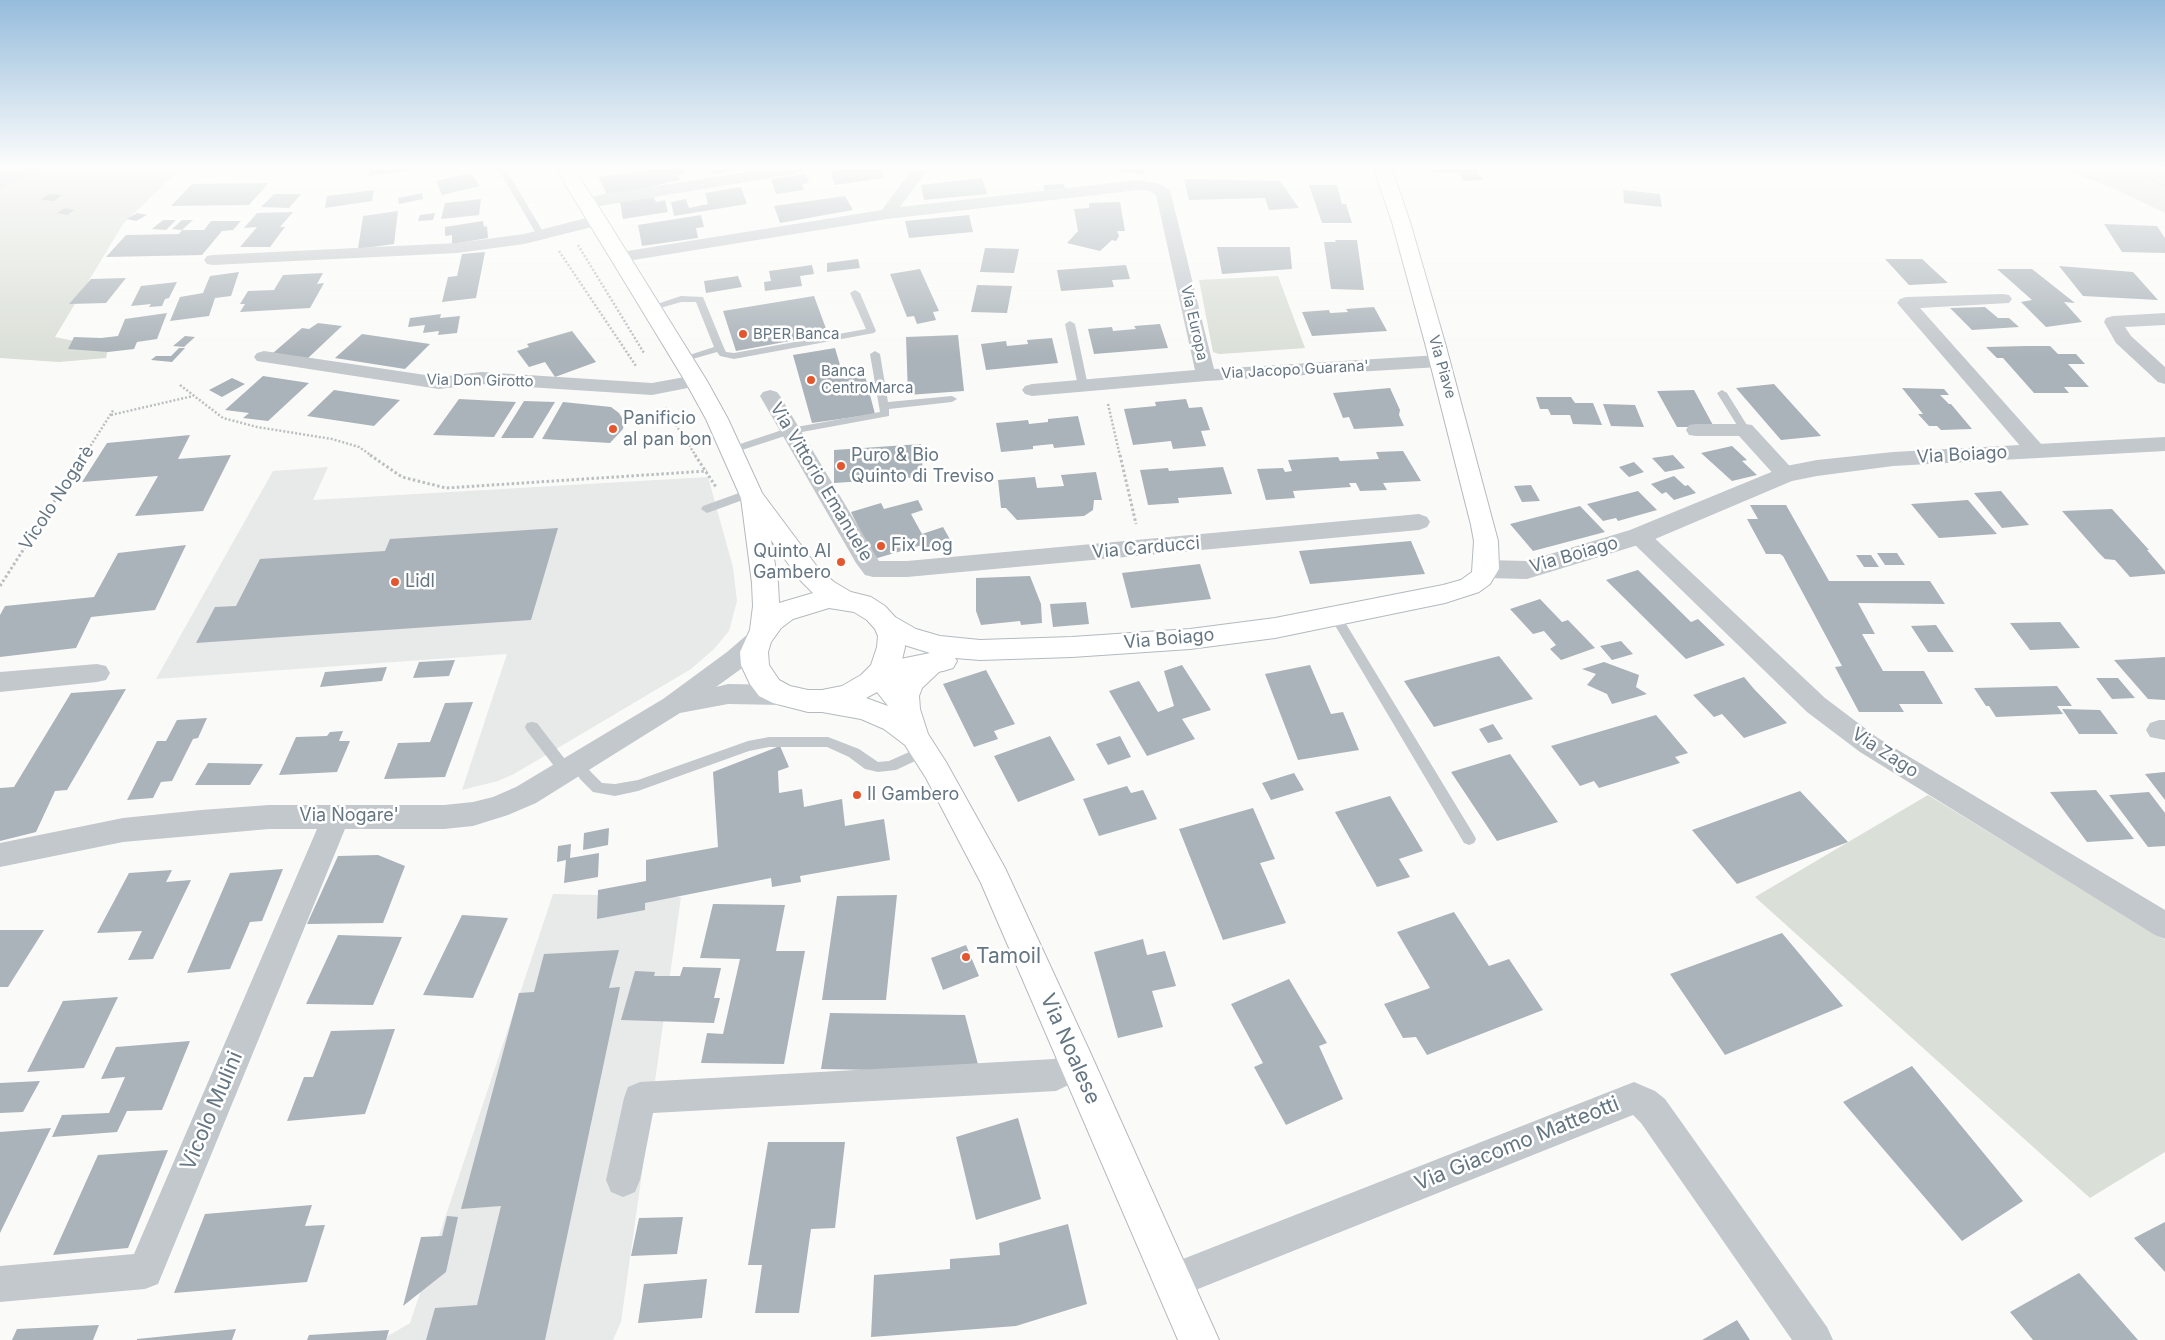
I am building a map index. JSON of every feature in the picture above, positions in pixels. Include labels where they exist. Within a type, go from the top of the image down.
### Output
[{"type":"main road","points":[[605,232],[696,381],[732,450],[751,494],[809,574],[825,589],[844,600]]},
{"type":"main road","name":"Via Piave","points":[[1404,232],[1483,525],[1486,542],[1486,569]]},
{"type":"main road","points":[[751,494],[765,583],[766,606],[754,659],[760,678],[769,688],[783,696],[808,701],[822,701],[849,695],[871,682],[880,673],[888,660],[892,648],[891,636],[886,624],[876,613],[862,604],[844,600],[813,601],[798,606],[772,621],[760,635]]},
{"type":"main road","name":"Via Boiago","points":[[886,624],[907,636],[940,646],[980,650],[1072,647],[1190,638],[1275,628],[1445,594],[1470,586],[1481,578],[1486,569]]},
{"type":"main road","name":"Via Boiago","points":[[880,673],[930,664],[980,650]]},
{"type":"main road","points":[[915,732],[905,696],[909,684],[917,674],[930,664]]},
{"type":"main road","name":"Via Noalese","points":[[880,673],[915,732],[994,878],[1199,1340]]},
{"type":"main road","name":"Via Noalese","points":[[822,701],[866,709],[915,732]]},
{"type":"street","points":[[213,260],[457,248],[549,232]]},
{"type":"street","name":"Via Europa","points":[[621,257],[779,232]]},
{"type":"street","name":"Via Europa","points":[[1173,232],[1206,375]]},
{"type":"street","points":[[2003,298],[1906,303],[2035,450]]},
{"type":"street","points":[[2165,319],[2113,322],[2123,339],[2165,378]]},
{"type":"street","name":"Via Don Girotto","points":[[264,357],[439,383],[481,378],[652,389],[696,381]]},
{"type":"street","name":"Via Jacopo Guarana'","points":[[1032,390],[1206,375],[1440,361]]},
{"type":"street","name":"Via Vittorio Emanuele","points":[[770,396],[864,557],[873,569]]},
{"type":"street","points":[[1696,430],[1745,430],[1786,474]]},
{"type":"street","name":"Via Boiago","points":[[1486,569],[1527,570],[1639,536],[1786,474],[1864,461],[2165,444]]},
{"type":"street","name":"Via Carducci","points":[[873,569],[908,569],[1419,522]]},
{"type":"street","name":"Via Zago","points":[[1639,536],[1816,705],[1869,745],[2165,926]]},
{"type":"street","name":"Via Nogare'","points":[[0,856],[122,830],[269,817],[444,817],[473,814],[512,802],[672,706],[736,659],[760,635]]},
{"type":"street","points":[[0,682],[97,673]]},
{"type":"street","name":"Via Nogare'","points":[[672,706],[728,694],[783,696]]},
{"type":"street","name":"Vicolo Mulini","points":[[0,1284],[145,1271],[336,816]]},
{"type":"street","points":[[623,1180],[640,1098],[1056,1075],[1078,1064]]},
{"type":"street","name":"Via Giacomo Matteotti","points":[[1173,1281],[1634,1098],[1643,1102],[1654,1111],[1814,1340]]},
{"type":"lane","points":[[650,308],[681,299],[700,299],[719,348],[723,354],[734,356],[870,331],[855,293]]},
{"type":"lane","points":[[1070,324],[1084,386]]},
{"type":"lane","points":[[682,359],[719,348]]},
{"type":"lane","points":[[732,450],[789,431],[886,414],[875,354]]},
{"type":"lane","points":[[1722,393],[1745,430]]},
{"type":"lane","points":[[884,406],[952,399]]},
{"type":"lane","points":[[707,509],[751,494]]},
{"type":"lane","points":[[1336,617],[1469,840]]},
{"type":"lane","points":[[532,727],[572,767],[585,775],[598,788],[615,790],[638,786],[748,746],[769,742],[828,742],[854,753],[870,765],[878,767],[891,766],[915,732]]},
{"type":"path","points":[[544,234],[707,470],[723,503]]},
{"type":"path","points":[[578,244],[644,353]]},
{"type":"path","points":[[1104,384],[1142,548]]},
{"type":"path","points":[[180,385],[223,418],[257,427],[332,439],[359,447],[402,477],[446,488],[707,470]]},
{"type":"path","points":[[110,415],[193,396]]},
{"type":"path","name":"Vicolo Nogarè","points":[[0,586],[114,409]]},
{"type":"shaded area","points":[[0,232],[118,232],[55,337],[108,348],[106,358],[59,362],[0,358]]},
{"type":"shaded area","points":[[1278,276],[1305,348],[1219,354],[1213,352],[1199,280]]},
{"type":"shaded area","points":[[328,467],[313,500],[708,477],[733,567],[737,601],[729,631],[714,649],[691,669],[514,774],[498,781],[462,790],[507,654],[156,679],[273,471]]},
{"type":"shaded area","points":[[1928,795],[2165,940],[2165,1152],[2090,1198],[1755,897]]},
{"type":"shaded area","points":[[553,894],[681,897],[621,1322],[613,1340],[381,1340],[410,1323]]},
{"type":"building","points":[[181,232],[222,232],[202,255],[106,257],[126,235],[179,234]]},
{"type":"building","points":[[253,232],[282,232],[270,247],[240,247]]},
{"type":"building","points":[[361,232],[396,232],[394,244],[358,249]]},
{"type":"building","points":[[445,232],[487,232],[488,238],[452,244],[452,235],[445,236]]},
{"type":"building","points":[[639,232],[697,232],[698,238],[642,246]]},
{"type":"building","points":[[907,232],[973,232],[909,238]]},
{"type":"building","points":[[1078,232],[1117,232],[1119,236],[1116,241],[1112,240],[1100,251],[1067,243]]},
{"type":"building","points":[[2109,232],[2161,232],[2165,238],[2165,253],[2122,252]]},
{"type":"building","points":[[1335,240],[1357,240],[1364,290],[1331,289],[1324,242],[1336,242]]},
{"type":"building","points":[[1217,247],[1290,247],[1292,269],[1222,274]]},
{"type":"building","points":[[985,248],[1019,249],[1014,273],[980,272]]},
{"type":"building","points":[[485,252],[476,298],[442,302],[448,277],[457,276],[462,254]]},
{"type":"building","points":[[858,259],[860,268],[827,272],[827,263]]},
{"type":"building","points":[[1885,259],[1922,259],[1948,283],[1909,285]]},
{"type":"building","points":[[812,265],[814,274],[800,276],[802,286],[765,291],[764,282],[771,281],[769,271]]},
{"type":"building","points":[[1126,265],[1130,279],[1112,280],[1114,287],[1061,291],[1057,270]]},
{"type":"building","points":[[2059,266],[2133,272],[2158,300],[2083,296]]},
{"type":"building","points":[[920,269],[939,311],[933,312],[936,320],[917,324],[914,316],[907,317],[890,274]]},
{"type":"building","points":[[1997,269],[2032,269],[2075,303],[2064,302],[2082,322],[2046,327],[2021,302],[2032,300]]},
{"type":"building","points":[[239,272],[231,296],[215,298],[209,316],[170,321],[180,297],[203,293],[210,276]]},
{"type":"building","points":[[323,273],[317,284],[324,283],[310,308],[240,312],[245,304],[240,304],[248,291],[274,290],[283,275]]},
{"type":"building","points":[[738,276],[742,287],[706,293],[704,281]]},
{"type":"building","points":[[126,278],[106,303],[69,304],[91,279]]},
{"type":"building","points":[[177,282],[169,298],[165,299],[162,306],[149,307],[151,304],[131,306],[141,286]]},
{"type":"building","points":[[977,285],[1012,286],[1007,313],[971,312]]},
{"type":"building","points":[[814,296],[828,334],[736,351],[723,311]]},
{"type":"building","points":[[1374,307],[1387,331],[1312,336],[1302,312],[1329,310],[1330,313],[1348,312],[1346,309]]},
{"type":"building","points":[[1985,307],[1998,318],[2009,318],[2019,327],[1972,330],[1950,308]]},
{"type":"building","points":[[167,313],[157,339],[137,342],[134,349],[108,352],[68,349],[74,337],[101,338],[118,336],[125,319]]},
{"type":"building","points":[[441,314],[440,318],[460,316],[457,333],[438,335],[439,331],[423,333],[425,325],[408,327],[410,318]]},
{"type":"building","points":[[318,323],[342,326],[307,359],[273,353],[302,328],[309,329]]},
{"type":"building","points":[[1160,324],[1168,348],[1094,354],[1088,329],[1112,327],[1113,331],[1136,329],[1134,326]]},
{"type":"building","points":[[572,331],[596,362],[555,377],[545,362],[529,367],[517,351],[529,347],[527,344]]},
{"type":"building","points":[[362,334],[430,344],[405,369],[335,358]]},
{"type":"building","points":[[958,335],[964,391],[908,395],[906,337]]},
{"type":"building","points":[[185,336],[195,337],[184,347],[173,346]]},
{"type":"building","points":[[1052,338],[1058,363],[986,370],[981,344],[1006,341],[1007,346],[1028,344],[1027,340]]},
{"type":"building","points":[[2050,346],[2058,354],[2076,354],[2085,364],[2068,364],[2089,387],[2064,387],[2069,393],[2034,393],[2003,358],[1997,358],[1986,347]]},
{"type":"building","points":[[179,348],[185,348],[172,362],[151,360],[156,356],[171,356]]},
{"type":"building","points":[[835,348],[844,379],[865,376],[875,414],[812,423],[793,355]]},
{"type":"building","points":[[263,376],[309,383],[268,421],[243,418],[249,413],[225,410]]},
{"type":"building","points":[[232,378],[245,384],[222,397],[209,390]]},
{"type":"building","points":[[1774,384],[1821,436],[1781,440],[1736,388]]},
{"type":"building","points":[[1390,388],[1400,410],[1399,415],[1404,426],[1354,429],[1349,417],[1343,418],[1333,393]]},
{"type":"building","points":[[1902,388],[1944,389],[1949,395],[1940,395],[1951,404],[1972,429],[1941,430],[1937,426],[1929,426],[1918,414],[1923,414]]},
{"type":"building","points":[[334,390],[400,400],[374,426],[307,416]]},
{"type":"building","points":[[1694,390],[1714,427],[1677,427],[1657,391]]},
{"type":"building","points":[[1536,397],[1571,397],[1575,403],[1593,403],[1602,425],[1573,424],[1570,415],[1551,415],[1548,409],[1540,409]]},
{"type":"building","points":[[459,399],[516,402],[494,437],[433,435]]},
{"type":"building","points":[[1186,399],[1189,408],[1202,407],[1210,430],[1201,431],[1206,446],[1173,449],[1171,441],[1133,445],[1124,409],[1156,406],[1155,402]]},
{"type":"building","points":[[524,401],[555,402],[533,438],[501,438]]},
{"type":"building","points":[[563,402],[611,407],[619,413],[624,421],[623,429],[610,443],[542,439]]},
{"type":"building","points":[[1603,404],[1635,405],[1644,427],[1611,426]]},
{"type":"building","points":[[1078,416],[1085,445],[1054,448],[1053,444],[1033,446],[1033,449],[1001,452],[996,423],[1028,420],[1029,424],[1048,422],[1048,419]]},
{"type":"building","points":[[190,435],[178,459],[231,455],[203,511],[135,516],[158,476],[82,482],[107,443]]},
{"type":"building","points":[[921,444],[923,477],[834,483],[834,450]]},
{"type":"building","points":[[1732,446],[1747,460],[1742,461],[1757,475],[1732,481],[1701,453]]},
{"type":"building","points":[[1403,451],[1421,481],[1383,483],[1387,490],[1360,491],[1356,483],[1349,483],[1351,487],[1293,491],[1295,498],[1266,500],[1257,469],[1283,468],[1285,472],[1292,471],[1288,460],[1338,457],[1340,461],[1379,459],[1376,452]]},
{"type":"building","points":[[1673,455],[1685,468],[1665,472],[1652,458]]},
{"type":"building","points":[[1634,462],[1644,472],[1629,477],[1619,467]]},
{"type":"building","points":[[1223,467],[1232,494],[1178,498],[1179,503],[1148,505],[1140,470],[1168,468],[1169,471]]},
{"type":"building","points":[[1096,472],[1102,500],[1094,500],[1093,510],[1084,516],[1017,520],[1006,508],[1001,508],[998,480],[1035,477],[1037,488],[1064,486],[1061,475]]},
{"type":"building","points":[[1674,476],[1696,493],[1674,500],[1666,492],[1662,494],[1651,484]]},
{"type":"building","points":[[1531,485],[1540,501],[1522,502],[1514,486]]},
{"type":"building","points":[[1638,491],[1657,510],[1618,521],[1616,518],[1603,521],[1587,504]]},
{"type":"building","points":[[2001,491],[2029,525],[2002,528],[1974,493]]},
{"type":"building","points":[[918,500],[923,510],[911,514],[922,534],[943,527],[952,543],[925,551],[922,545],[874,559],[851,512],[881,503],[884,509]]},
{"type":"building","points":[[1968,500],[1997,534],[1939,538],[1911,504]]},
{"type":"building","points":[[1750,505],[1786,505],[1829,581],[1930,581],[1945,604],[1858,603],[1875,634],[1862,634],[1883,671],[1924,671],[1943,704],[1899,704],[1904,712],[1859,712],[1835,667],[1842,666],[1783,556],[1780,554],[1766,554],[1747,519],[1758,519]]},
{"type":"building","points":[[1580,506],[1605,532],[1533,551],[1510,524]]},
{"type":"building","points":[[2112,509],[2149,550],[2147,550],[2165,571],[2165,574],[2130,577],[2115,560],[2105,559],[2062,511]]},
{"type":"building","name":"Lidl","points":[[558,528],[531,620],[196,643],[215,607],[236,606],[260,559],[385,551],[390,539]]},
{"type":"building","points":[[1411,541],[1425,574],[1310,584],[1299,551]]},
{"type":"building","points":[[186,545],[155,610],[91,617],[76,648],[0,657],[0,615],[5,606],[94,597],[118,553]]},
{"type":"building","points":[[1877,553],[1897,553],[1905,565],[1885,565]]},
{"type":"building","points":[[1856,555],[1871,555],[1879,567],[1864,567]]},
{"type":"building","points":[[1200,564],[1211,599],[1131,608],[1122,573]]},
{"type":"building","points":[[1638,570],[1691,622],[1698,619],[1725,645],[1686,659],[1606,580]]},
{"type":"building","points":[[1030,576],[1041,604],[1042,623],[1021,625],[1020,621],[981,625],[976,611],[976,578]]},
{"type":"building","points":[[1540,599],[1562,622],[1568,620],[1595,648],[1561,660],[1550,649],[1556,645],[1544,631],[1533,634],[1510,609]]},
{"type":"building","points":[[1086,602],[1089,624],[1053,627],[1050,604]]},
{"type":"building","points":[[2060,622],[2080,648],[2030,650],[2010,623]]},
{"type":"building","points":[[1936,625],[1954,652],[1928,652],[1911,626]]},
{"type":"building","points":[[1621,641],[1633,654],[1612,660],[1600,646]]},
{"type":"building","points":[[1499,656],[1533,699],[1434,727],[1404,681]]},
{"type":"building","points":[[2165,657],[2165,700],[2148,699],[2114,660]]},
{"type":"building","points":[[455,660],[449,676],[413,678],[419,662]]},
{"type":"building","points":[[1604,662],[1639,675],[1636,687],[1647,694],[1612,704],[1607,694],[1587,685],[1596,674],[1582,669]]},
{"type":"building","points":[[1182,665],[1211,710],[1182,719],[1195,739],[1147,756],[1109,691],[1139,681],[1158,712],[1174,706],[1164,671]]},
{"type":"building","points":[[1310,665],[1331,714],[1343,712],[1359,750],[1298,760],[1265,674]]},
{"type":"building","points":[[387,667],[382,681],[320,687],[325,672]]},
{"type":"building","points":[[986,670],[1015,724],[994,731],[998,739],[974,747],[943,684]]},
{"type":"building","points":[[1744,677],[1787,723],[1744,738],[1722,714],[1714,717],[1693,695]]},
{"type":"building","points":[[2096,678],[2118,678],[2135,698],[2112,699]]},
{"type":"building","points":[[2057,686],[2072,706],[2057,706],[2063,714],[1996,717],[1974,688]]},
{"type":"building","points":[[126,689],[67,790],[55,791],[36,832],[0,841],[0,788],[14,787],[71,693]]},
{"type":"building","points":[[473,702],[445,777],[384,779],[398,743],[430,742],[445,703]]},
{"type":"building","points":[[2062,709],[2100,710],[2118,734],[2079,734]]},
{"type":"building","points":[[1656,715],[1688,753],[1675,757],[1680,763],[1599,788],[1594,781],[1580,786],[1551,746]]},
{"type":"building","points":[[207,718],[198,738],[193,739],[172,781],[161,782],[153,798],[127,800],[157,741],[166,741],[177,720]]},
{"type":"building","points":[[1493,724],[1503,739],[1488,743],[1479,729]]},
{"type":"building","points":[[343,731],[339,741],[350,741],[337,772],[279,775],[296,737],[327,736],[330,732]]},
{"type":"building","points":[[1050,736],[1075,780],[1018,802],[994,756]]},
{"type":"building","points":[[1120,736],[1131,757],[1108,765],[1096,744]]},
{"type":"building","points":[[780,746],[789,767],[778,771],[779,793],[802,789],[804,807],[842,799],[845,826],[884,819],[890,860],[800,876],[801,882],[772,887],[771,878],[645,903],[645,910],[597,919],[598,890],[646,881],[646,860],[718,847],[713,772]]},
{"type":"building","points":[[1510,754],[1558,822],[1497,841],[1451,772]]},
{"type":"building","points":[[208,763],[263,764],[250,785],[195,785]]},
{"type":"building","points":[[2165,772],[2165,800],[2145,774]]},
{"type":"building","points":[[1294,773],[1304,790],[1271,800],[1262,783]]},
{"type":"building","points":[[1127,786],[1131,793],[1143,790],[1157,819],[1099,836],[1083,799]]},
{"type":"building","points":[[2096,790],[2134,839],[2087,842],[2050,792]]},
{"type":"building","points":[[1800,791],[1848,842],[1737,884],[1692,830]]},
{"type":"building","points":[[2149,792],[2165,813],[2165,846],[2148,847],[2109,795]]},
{"type":"building","points":[[1390,796],[1423,851],[1399,859],[1410,877],[1377,887],[1335,812]]},
{"type":"building","points":[[1253,808],[1275,859],[1260,863],[1286,923],[1223,940],[1179,829]]},
{"type":"building","points":[[609,828],[608,845],[583,850],[584,833]]},
{"type":"building","points":[[571,844],[570,858],[599,853],[598,877],[564,883],[566,860],[557,862],[558,846]]},
{"type":"building","points":[[378,855],[405,866],[383,923],[307,924],[338,856]]},
{"type":"building","points":[[283,869],[262,921],[250,922],[230,969],[187,973],[230,873]]},
{"type":"building","points":[[172,870],[166,882],[191,880],[153,959],[128,960],[142,931],[97,933],[129,873]]},
{"type":"building","points":[[897,895],[886,1000],[822,1000],[837,896]]},
{"type":"building","points":[[713,904],[785,905],[776,951],[805,951],[784,1064],[701,1063],[707,1033],[723,1034],[740,959],[700,958]]},
{"type":"building","points":[[1454,912],[1489,966],[1509,959],[1543,1010],[1427,1055],[1416,1037],[1403,1038],[1384,1004],[1430,988],[1397,932]]},
{"type":"building","points":[[462,915],[508,918],[473,998],[423,995]]},
{"type":"building","points":[[0,930],[44,930],[8,987],[0,987]]},
{"type":"building","points":[[1782,933],[1843,1006],[1725,1055],[1670,974]]},
{"type":"building","points":[[338,935],[402,937],[373,1005],[306,1004]]},
{"type":"building","points":[[1143,939],[1147,955],[1165,951],[1176,986],[1152,991],[1163,1027],[1118,1038],[1094,952]]},
{"type":"building","points":[[966,945],[979,976],[943,990],[931,958]]},
{"type":"building","points":[[619,950],[609,988],[620,987],[545,1340],[426,1340],[435,1308],[477,1305],[501,1206],[461,1209],[519,993],[534,992],[544,954]]},
{"type":"building","points":[[683,967],[721,968],[714,998],[720,998],[714,1023],[621,1020],[635,971],[655,972],[654,976],[680,976]]},
{"type":"building","points":[[1289,979],[1327,1043],[1319,1046],[1343,1099],[1286,1125],[1254,1067],[1263,1063],[1231,1004]]},
{"type":"building","points":[[118,997],[84,1068],[27,1072],[63,1001]]},
{"type":"building","points":[[830,1013],[965,1015],[980,1072],[821,1069]]},
{"type":"building","points":[[395,1029],[365,1114],[287,1121],[304,1077],[313,1077],[331,1031]]},
{"type":"building","points":[[190,1041],[162,1110],[127,1111],[117,1132],[52,1137],[62,1115],[109,1113],[125,1077],[101,1079],[116,1047]]},
{"type":"building","points":[[1912,1066],[2023,1201],[1962,1241],[1843,1102]]},
{"type":"building","points":[[40,1081],[23,1112],[0,1113],[0,1083]]},
{"type":"building","points":[[1018,1118],[1041,1199],[976,1220],[956,1137]]},
{"type":"building","points":[[51,1128],[0,1233],[0,1132]]},
{"type":"building","points":[[768,1142],[845,1142],[835,1228],[811,1229],[799,1313],[755,1313],[762,1265],[748,1265]]},
{"type":"building","points":[[168,1150],[128,1248],[53,1255],[98,1155]]},
{"type":"building","points":[[312,1205],[305,1226],[325,1225],[307,1282],[174,1293],[205,1214]]},
{"type":"building","points":[[447,1216],[458,1217],[446,1272],[403,1306],[421,1237],[442,1236]]},
{"type":"building","points":[[683,1217],[677,1254],[631,1256],[639,1218]]},
{"type":"building","points":[[2165,1222],[2165,1272],[2134,1238]]},
{"type":"building","points":[[1068,1224],[1087,1304],[1016,1326],[871,1337],[874,1275],[950,1269],[950,1259],[1000,1255],[999,1243]]},
{"type":"building","points":[[2079,1273],[2138,1340],[2033,1340],[2010,1312]]},
{"type":"building","points":[[707,1279],[702,1318],[638,1323],[644,1284]]},
{"type":"building","points":[[1737,1320],[1750,1340],[1702,1340]]},
{"type":"building","points":[[99,1325],[93,1340],[12,1340],[17,1329]]},
{"type":"building","points":[[236,1329],[232,1340],[137,1340],[137,1339]]},
{"type":"building","points":[[389,1330],[386,1340],[307,1340],[309,1335]]},
{"type":"place","name":"BPER Banca","points":[[743,334]]},
{"type":"place","name":"Banca CentroMarca","points":[[811,380]]},
{"type":"place","name":"Panificio al pan bon","points":[[613,429]]},
{"type":"place","name":"Puro & Bio Quinto di Treviso","points":[[841,466]]},
{"type":"place","name":"Fix Log","points":[[881,546]]},
{"type":"place","name":"Quinto Al Gambero","points":[[841,562]]},
{"type":"place","name":"Lidl","points":[[395,582]]},
{"type":"place","name":"Il Gambero","points":[[857,795]]},
{"type":"place","name":"Tamoil","points":[[966,957]]}]
